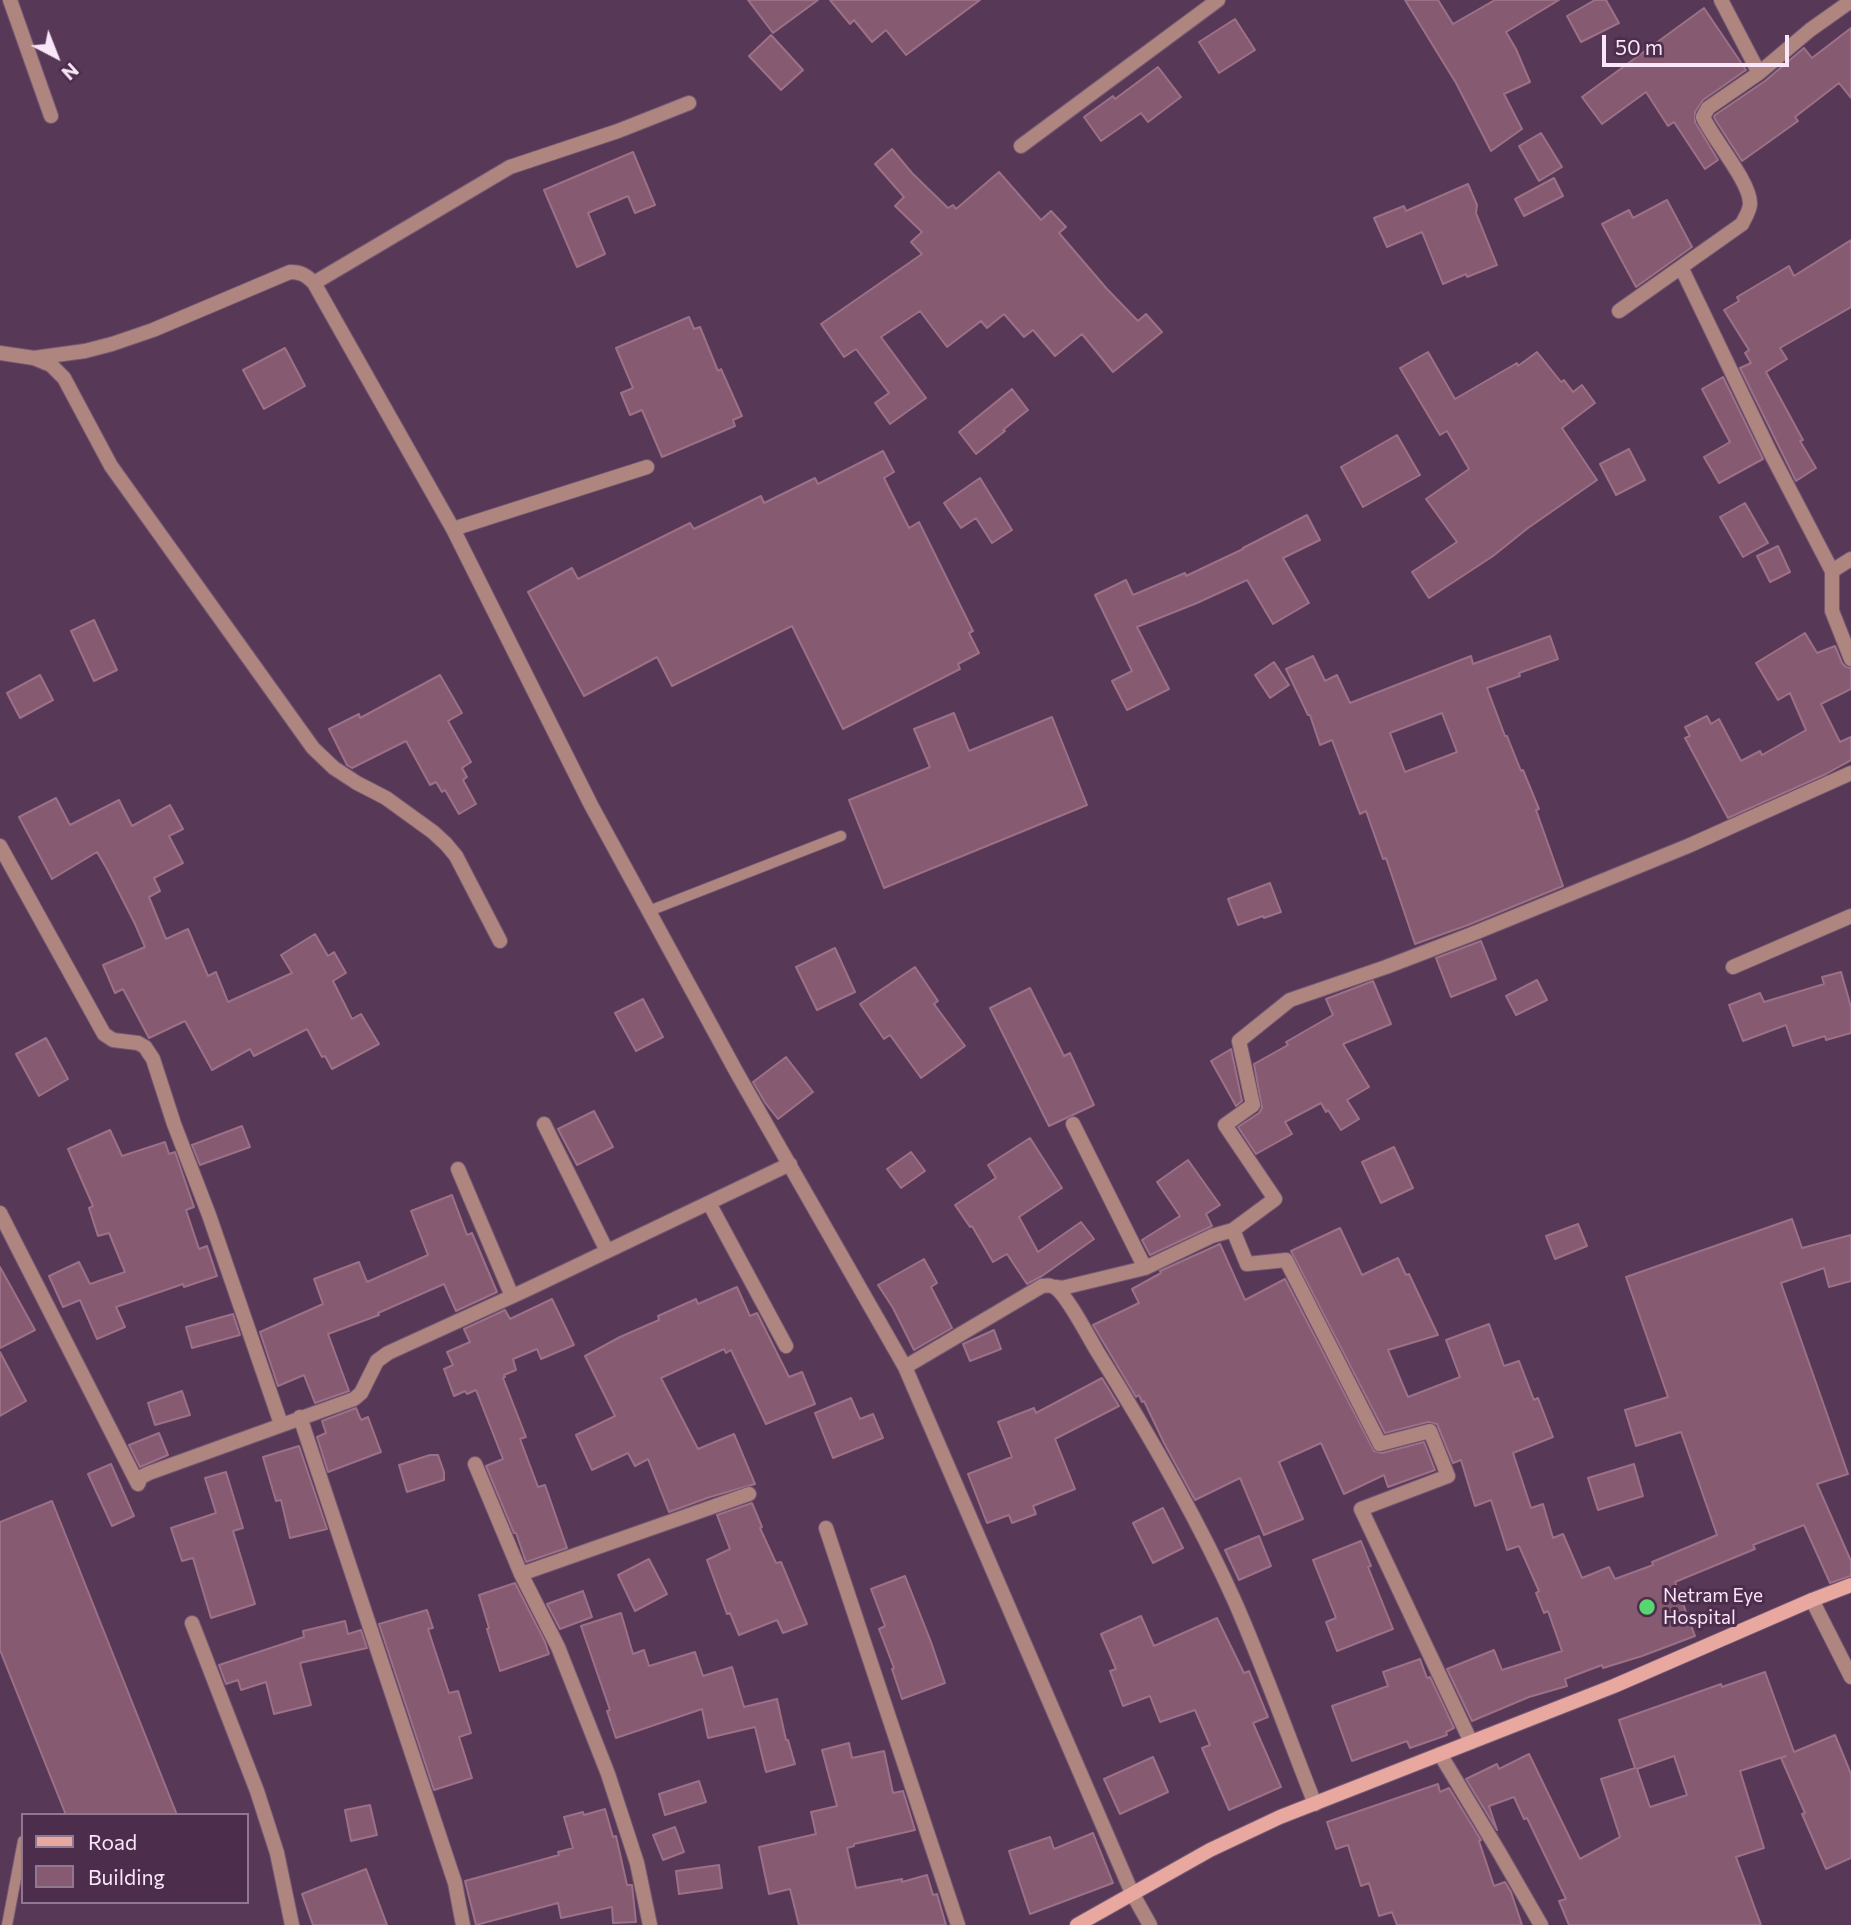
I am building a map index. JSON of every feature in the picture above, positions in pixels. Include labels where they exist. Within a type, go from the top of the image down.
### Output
[{"type":"street","points":[[10,0],[51,116]]},
{"type":"street","points":[[1021,146],[1218,0]]},
{"type":"street","points":[[1721,0],[1759,73]]},
{"type":"street","points":[[1619,311],[1741,223],[1751,206],[1748,191],[1708,129],[1703,117],[1708,108],[1759,73],[1810,30],[1851,1]]},
{"type":"street","points":[[314,283],[510,167],[618,131],[689,103]]},
{"type":"street","points":[[1681,267],[1770,452],[1832,571],[1832,611],[1851,659]]},
{"type":"street","points":[[34,358],[85,351],[153,330],[290,272],[307,276],[314,283],[453,529],[585,793],[737,1073],[905,1367],[1132,1893],[1150,1925]]},
{"type":"street","points":[[0,353],[34,358],[51,365],[64,378],[111,466],[313,748],[334,768],[386,798],[446,844],[456,856],[500,941]]},
{"type":"street","points":[[453,529],[647,467]]},
{"type":"street","points":[[1832,571],[1851,559]]},
{"type":"street","points":[[905,1367],[1042,1286],[1062,1288],[1145,1268],[1212,1236],[1233,1230],[1275,1199],[1225,1125],[1254,1105],[1239,1041],[1290,1000],[1485,929],[1688,846],[1851,773]]},
{"type":"street","points":[[0,846],[104,1034],[113,1040],[138,1043],[145,1047],[153,1059],[281,1424]]},
{"type":"street","points":[[1733,967],[1851,916]]},
{"type":"street","points":[[544,1124],[607,1251]]},
{"type":"street","points":[[1073,1124],[1145,1268]]},
{"type":"street","points":[[0,1213],[138,1484],[141,1477],[149,1473],[354,1399],[361,1393],[377,1361],[388,1353],[790,1164]]},
{"type":"street","points":[[458,1169],[512,1296]]},
{"type":"street","points":[[709,1203],[786,1346]]},
{"type":"street","points":[[1233,1230],[1247,1264],[1286,1260],[1380,1444],[1430,1431],[1448,1476],[1361,1509],[1471,1742]]},
{"type":"street","points":[[1056,1287],[1123,1392],[1218,1566],[1315,1804]]},
{"type":"street","points":[[300,1417],[455,1883],[463,1925]]},
{"type":"street","points":[[475,1464],[521,1574],[558,1647],[608,1774],[638,1863],[650,1925]]},
{"type":"street","points":[[521,1574],[749,1494]]},
{"type":"street","points":[[826,1528],[957,1925]]},
{"type":"street","points":[[1077,1925],[1210,1850],[1315,1804],[1614,1686],[1851,1585]]},
{"type":"street","points":[[1812,1600],[1851,1677]]},
{"type":"street","points":[[192,1623],[261,1804],[277,1853],[292,1925]]},
{"type":"street","points":[[1440,1754],[1541,1925]]},
{"type":"lane","points":[[649,911],[841,836]]},
{"type":"lane","points":[[7,1925],[21,1852]]},
{"type":"building","points":[[748,0],[818,0],[773,33]]},
{"type":"building","points":[[830,0],[980,0],[906,55],[886,30],[872,42],[854,20],[850,24]]},
{"type":"building","points":[[1405,0],[1438,0],[1453,24],[1495,0],[1559,0],[1506,32],[1530,82],[1504,94],[1522,129],[1491,151],[1456,83]]},
{"type":"building","points":[[1595,0],[1606,0],[1619,23],[1581,42],[1567,16]]},
{"type":"building","points":[[1704,8],[1746,70],[1703,100],[1695,112],[1695,122],[1718,160],[1705,169],[1674,122],[1668,126],[1646,92],[1602,124],[1582,97]]},
{"type":"building","points":[[1235,19],[1255,50],[1219,73],[1199,42]]},
{"type":"building","points":[[1851,28],[1851,98],[1839,83],[1795,117],[1798,121],[1742,161],[1716,121],[1715,115],[1765,81],[1804,48],[1812,58]]},
{"type":"building","points":[[771,35],[803,70],[781,90],[749,56]]},
{"type":"building","points":[[1158,67],[1181,97],[1148,122],[1141,113],[1101,141],[1084,117],[1113,96],[1115,99]]},
{"type":"building","points":[[1541,133],[1562,167],[1539,181],[1519,146]]},
{"type":"building","points":[[892,149],[948,208],[953,205],[956,209],[999,172],[1041,220],[1051,211],[1066,227],[1059,233],[1138,321],[1146,314],[1162,332],[1113,372],[1082,334],[1055,356],[1033,330],[1024,337],[1004,314],[987,328],[981,321],[947,347],[920,311],[881,337],[926,398],[890,424],[875,403],[889,393],[856,349],[844,357],[821,324],[922,254],[911,242],[922,232],[895,206],[904,197],[875,164]]},
{"type":"building","points":[[633,152],[655,205],[635,213],[628,196],[588,213],[605,254],[577,267],[544,190]]},
{"type":"building","points":[[1554,178],[1563,196],[1524,216],[1515,199]]},
{"type":"building","points":[[1468,184],[1477,205],[1476,213],[1497,265],[1443,284],[1422,232],[1387,247],[1374,218],[1404,206],[1406,211]]},
{"type":"building","points":[[1667,200],[1692,247],[1636,287],[1602,224],[1629,210],[1633,218]]},
{"type":"building","points":[[1851,240],[1851,307],[1780,348],[1787,359],[1766,372],[1816,468],[1796,481],[1740,368],[1751,363],[1745,353],[1749,350],[1724,310],[1739,301],[1737,297],[1789,266],[1794,276]]},
{"type":"building","points":[[689,317],[694,329],[700,327],[718,371],[721,369],[742,416],[733,420],[735,426],[662,457],[642,410],[630,415],[621,393],[633,388],[616,348]]},
{"type":"building","points":[[285,348],[305,386],[264,409],[243,370]]},
{"type":"building","points":[[1428,352],[1455,399],[1517,363],[1518,366],[1537,352],[1561,382],[1564,380],[1573,392],[1582,385],[1595,403],[1562,428],[1597,480],[1493,556],[1429,598],[1412,572],[1457,542],[1426,499],[1469,469],[1447,431],[1440,435],[1400,368]]},
{"type":"building","points":[[1723,377],[1763,459],[1719,483],[1704,457],[1730,442],[1702,389]]},
{"type":"building","points":[[1012,389],[1028,410],[976,454],[959,432]]},
{"type":"building","points":[[1397,435],[1420,475],[1363,507],[1341,467]]},
{"type":"building","points":[[1629,449],[1645,480],[1616,495],[1600,464]]},
{"type":"building","points":[[883,451],[894,472],[884,478],[909,528],[919,522],[973,631],[969,633],[979,653],[958,664],[960,669],[843,729],[792,626],[672,686],[657,657],[584,696],[528,592],[572,568],[578,579],[690,523],[694,529],[761,496],[764,503],[815,478],[818,484]]},
{"type":"building","points":[[980,478],[1012,530],[992,543],[976,518],[961,528],[944,503]]},
{"type":"building","points":[[1745,503],[1768,543],[1743,557],[1720,517]]},
{"type":"building","points":[[1307,515],[1320,540],[1283,558],[1309,603],[1273,624],[1247,580],[1137,627],[1169,689],[1127,710],[1112,681],[1132,671],[1095,595],[1126,580],[1133,595],[1185,573],[1186,576]]},
{"type":"building","points":[[1778,546],[1790,572],[1770,582],[1757,556]]},
{"type":"building","points":[[94,620],[117,670],[94,681],[71,631]]},
{"type":"building","points":[[1805,633],[1817,653],[1835,646],[1842,663],[1851,668],[1851,689],[1821,704],[1840,742],[1851,737],[1851,760],[1728,818],[1685,738],[1690,736],[1685,727],[1707,716],[1711,724],[1719,719],[1741,761],[1760,751],[1762,755],[1806,730],[1790,693],[1778,700],[1756,663]]},
{"type":"building","points":[[1550,636],[1558,659],[1487,688],[1505,736],[1539,809],[1536,810],[1563,886],[1415,944],[1386,858],[1383,859],[1366,811],[1360,814],[1332,740],[1320,745],[1310,715],[1286,669],[1313,656],[1325,681],[1337,675],[1350,703],[1471,656],[1473,664]],"holes":[[[1442,713],[1457,752],[1405,772],[1390,733]]]},
{"type":"building","points":[[1274,662],[1289,685],[1270,698],[1255,675]]},
{"type":"building","points":[[40,675],[53,700],[20,718],[7,693]]},
{"type":"building","points":[[440,675],[462,713],[448,721],[471,762],[462,768],[467,777],[463,780],[476,804],[459,814],[445,790],[442,792],[436,782],[430,785],[406,741],[352,768],[347,765],[329,729],[359,714],[360,718]]},
{"type":"building","points":[[954,713],[969,751],[1052,717],[1087,805],[884,888],[849,800],[930,767],[914,729]]},
{"type":"building","points":[[56,798],[70,825],[119,800],[132,826],[170,805],[183,829],[169,836],[183,863],[154,878],[160,891],[149,897],[166,939],[188,929],[208,976],[216,972],[228,1002],[292,973],[281,955],[315,934],[328,956],[334,952],[346,973],[333,981],[352,1019],[361,1014],[379,1044],[332,1069],[325,1056],[322,1057],[307,1029],[254,1056],[250,1049],[212,1070],[185,1021],[149,1038],[123,989],[115,993],[103,965],[145,947],[97,852],[52,879],[19,817]]},
{"type":"building","points":[[1270,883],[1281,912],[1238,925],[1228,899]]},
{"type":"building","points":[[1481,941],[1496,979],[1451,997],[1436,958]]},
{"type":"building","points":[[835,948],[855,992],[817,1010],[796,967]]},
{"type":"building","points":[[915,967],[938,1001],[934,1004],[965,1046],[921,1078],[890,1035],[884,1039],[860,1004]]},
{"type":"building","points":[[1841,972],[1851,1007],[1851,1033],[1826,1040],[1825,1036],[1793,1046],[1786,1025],[1743,1041],[1729,1005],[1760,993],[1764,1002],[1824,984],[1822,977]]},
{"type":"building","points":[[1537,980],[1547,1000],[1516,1015],[1506,996]]},
{"type":"building","points":[[1373,981],[1391,1024],[1343,1044],[1369,1087],[1347,1100],[1359,1119],[1341,1130],[1321,1103],[1285,1122],[1292,1134],[1256,1154],[1238,1127],[1262,1108],[1254,1064],[1333,1015],[1326,999]]},
{"type":"building","points":[[1030,988],[1064,1056],[1070,1053],[1094,1105],[1049,1126],[990,1008]]},
{"type":"building","points":[[643,999],[663,1037],[636,1051],[615,1013]]},
{"type":"building","points":[[46,1038],[68,1079],[39,1096],[16,1054]]},
{"type":"building","points":[[1231,1049],[1242,1101],[1236,1106],[1211,1061]]},
{"type":"building","points":[[786,1057],[813,1092],[778,1119],[753,1082]]},
{"type":"building","points":[[594,1111],[613,1147],[577,1165],[558,1129]]},
{"type":"building","points":[[242,1126],[250,1147],[200,1165],[192,1145]]},
{"type":"building","points":[[110,1130],[122,1156],[165,1142],[169,1154],[175,1152],[194,1207],[186,1210],[199,1249],[207,1246],[217,1276],[184,1287],[183,1284],[116,1307],[125,1327],[97,1339],[80,1300],[63,1307],[49,1276],[79,1262],[90,1284],[125,1272],[109,1233],[98,1236],[89,1208],[93,1206],[68,1149]]},
{"type":"building","points":[[1030,1138],[1062,1188],[1019,1217],[1038,1252],[1081,1222],[1094,1239],[1027,1284],[1007,1254],[993,1262],[972,1226],[970,1227],[955,1205],[996,1178],[988,1165]]},
{"type":"building","points":[[1394,1147],[1413,1188],[1381,1203],[1362,1162]]},
{"type":"building","points":[[911,1152],[925,1171],[901,1188],[887,1169]]},
{"type":"building","points":[[1188,1160],[1220,1205],[1206,1214],[1212,1226],[1150,1255],[1142,1240],[1180,1216],[1157,1182]]},
{"type":"building","points":[[452,1195],[467,1235],[472,1233],[497,1292],[456,1311],[444,1284],[378,1313],[379,1315],[328,1334],[349,1391],[315,1403],[304,1375],[278,1386],[260,1332],[323,1304],[314,1279],[359,1262],[367,1282],[428,1255],[411,1211]]},
{"type":"building","points":[[1792,1219],[1802,1248],[1851,1235],[1851,1281],[1829,1287],[1824,1268],[1781,1283],[1848,1474],[1817,1484],[1851,1561],[1851,1576],[1830,1583],[1804,1525],[1753,1545],[1755,1549],[1675,1582],[1695,1636],[1642,1656],[1603,1668],[1602,1665],[1565,1679],[1567,1686],[1529,1697],[1472,1721],[1447,1669],[1494,1650],[1502,1670],[1562,1651],[1548,1611],[1544,1613],[1536,1593],[1539,1591],[1519,1546],[1507,1550],[1491,1500],[1475,1506],[1461,1460],[1453,1463],[1437,1424],[1428,1422],[1385,1433],[1291,1251],[1340,1228],[1362,1275],[1398,1258],[1406,1275],[1409,1274],[1438,1335],[1388,1350],[1408,1397],[1460,1377],[1446,1340],[1489,1324],[1504,1366],[1519,1361],[1534,1400],[1538,1398],[1553,1437],[1513,1453],[1531,1508],[1543,1504],[1553,1538],[1563,1534],[1582,1578],[1609,1567],[1615,1579],[1653,1565],[1652,1562],[1717,1535],[1681,1432],[1636,1446],[1625,1410],[1668,1397],[1626,1277]]},
{"type":"building","points":[[1578,1224],[1587,1246],[1555,1259],[1546,1236]]},
{"type":"building","points":[[1220,1244],[1245,1300],[1285,1279],[1374,1451],[1382,1453],[1424,1442],[1435,1470],[1388,1487],[1384,1475],[1344,1494],[1321,1443],[1279,1462],[1303,1519],[1264,1535],[1240,1478],[1195,1500],[1144,1401],[1142,1402],[1139,1395],[1136,1397],[1093,1325],[1139,1303],[1132,1289],[1161,1273],[1160,1271]]},
{"type":"building","points":[[924,1259],[937,1283],[931,1287],[952,1328],[914,1350],[878,1285]]},
{"type":"building","points":[[0,1267],[35,1330],[0,1348]]},
{"type":"building","points":[[737,1287],[750,1316],[757,1313],[789,1377],[802,1372],[815,1404],[766,1424],[731,1350],[726,1353],[724,1349],[661,1378],[698,1449],[734,1434],[755,1484],[669,1512],[648,1459],[635,1466],[628,1453],[592,1470],[576,1435],[615,1416],[585,1356],[659,1320],[658,1316],[696,1299],[698,1304]]},
{"type":"building","points":[[552,1299],[574,1345],[541,1359],[537,1349],[513,1359],[516,1370],[503,1378],[526,1437],[520,1439],[538,1487],[545,1485],[567,1548],[526,1562],[486,1466],[503,1459],[476,1390],[454,1396],[444,1369],[453,1365],[447,1352],[470,1342],[464,1329],[505,1310],[510,1319]]},
{"type":"building","points":[[233,1314],[240,1335],[192,1348],[186,1327]]},
{"type":"building","points":[[994,1330],[1001,1349],[970,1361],[963,1344]]},
{"type":"building","points":[[0,1352],[26,1401],[0,1416]]},
{"type":"building","points":[[1102,1378],[1119,1406],[1055,1439],[1075,1489],[1033,1506],[1036,1514],[1012,1523],[1009,1515],[987,1523],[968,1474],[1012,1457],[998,1422],[1034,1408],[1036,1413]]},
{"type":"building","points":[[182,1391],[190,1415],[155,1425],[148,1403]]},
{"type":"building","points":[[851,1398],[860,1419],[873,1414],[883,1438],[833,1458],[815,1413]]},
{"type":"building","points":[[356,1408],[361,1420],[368,1417],[381,1452],[328,1472],[317,1437],[326,1433],[322,1421]]},
{"type":"building","points":[[159,1433],[168,1455],[140,1467],[129,1445]]},
{"type":"building","points":[[299,1446],[327,1529],[290,1538],[281,1500],[276,1501],[263,1457]]},
{"type":"building","points":[[438,1455],[444,1480],[407,1492],[399,1465]]},
{"type":"building","points":[[111,1464],[134,1516],[112,1526],[88,1474]]},
{"type":"building","points":[[1634,1464],[1643,1496],[1598,1510],[1588,1478]]},
{"type":"building","points":[[226,1472],[243,1528],[233,1531],[255,1604],[211,1618],[193,1558],[182,1561],[171,1528],[216,1513],[205,1478]]},
{"type":"building","points":[[52,1501],[176,1813],[65,1813],[0,1650],[0,1522]]},
{"type":"building","points":[[752,1503],[762,1527],[760,1528],[776,1563],[781,1562],[807,1624],[783,1633],[777,1620],[739,1635],[730,1613],[727,1614],[707,1560],[730,1549],[717,1515]]},
{"type":"building","points":[[1163,1508],[1183,1548],[1153,1563],[1133,1523]]},
{"type":"building","points":[[1259,1536],[1271,1566],[1239,1580],[1225,1550]]},
{"type":"building","points":[[1361,1541],[1371,1566],[1368,1567],[1393,1629],[1337,1651],[1326,1622],[1336,1618],[1313,1560]]},
{"type":"building","points":[[649,1559],[667,1594],[635,1611],[618,1575]]},
{"type":"building","points":[[905,1576],[945,1683],[902,1699],[879,1629],[885,1626],[871,1589]]},
{"type":"building","points":[[515,1583],[549,1654],[500,1671],[479,1595]]},
{"type":"building","points":[[583,1591],[592,1617],[560,1629],[547,1604]]},
{"type":"building","points":[[427,1610],[433,1628],[428,1629],[449,1693],[458,1691],[471,1733],[459,1737],[472,1778],[434,1790],[379,1624]]},
{"type":"building","points":[[621,1613],[633,1654],[644,1650],[649,1666],[695,1652],[703,1676],[732,1667],[744,1707],[777,1699],[786,1740],[795,1764],[766,1772],[755,1727],[708,1738],[702,1709],[616,1738],[607,1711],[610,1710],[581,1626]]},
{"type":"building","points":[[1141,1616],[1154,1646],[1217,1618],[1244,1673],[1249,1671],[1268,1717],[1253,1723],[1281,1787],[1229,1810],[1202,1748],[1210,1745],[1195,1710],[1160,1722],[1150,1696],[1123,1706],[1110,1671],[1116,1669],[1101,1634]]},
{"type":"building","points":[[345,1621],[348,1634],[361,1630],[367,1648],[300,1663],[311,1705],[274,1714],[266,1682],[241,1690],[238,1680],[226,1684],[219,1665],[304,1637],[303,1631]]},
{"type":"building","points":[[1420,1659],[1427,1678],[1430,1677],[1454,1728],[1446,1732],[1447,1735],[1410,1748],[1407,1741],[1352,1761],[1332,1706],[1388,1686],[1383,1672]]},
{"type":"building","points":[[1765,1672],[1794,1752],[1835,1735],[1851,1774],[1851,1858],[1826,1869],[1781,1758],[1786,1756],[1740,1771],[1764,1848],[1736,1857],[1761,1925],[1569,1925],[1559,1901],[1566,1899],[1514,1797],[1489,1806],[1497,1830],[1466,1779],[1497,1764],[1499,1769],[1529,1754],[1580,1859],[1620,1837],[1601,1779],[1635,1768],[1619,1720],[1721,1684],[1722,1687]],"holes":[[[1674,1756],[1687,1795],[1650,1807],[1637,1769]]]},
{"type":"building","points":[[849,1743],[852,1758],[884,1751],[893,1793],[903,1791],[915,1830],[847,1848],[856,1888],[902,1879],[902,1882],[927,1875],[933,1895],[937,1894],[946,1925],[799,1925],[790,1889],[769,1894],[759,1847],[816,1834],[811,1812],[837,1806],[822,1750]]},
{"type":"building","points":[[1153,1757],[1168,1792],[1120,1814],[1104,1779]]},
{"type":"building","points":[[699,1781],[706,1802],[665,1815],[659,1794]]},
{"type":"building","points":[[1438,1784],[1440,1792],[1449,1788],[1481,1840],[1479,1841],[1494,1886],[1505,1882],[1522,1925],[1397,1925],[1392,1912],[1379,1916],[1369,1883],[1361,1886],[1348,1845],[1336,1849],[1327,1822]]},
{"type":"building","points":[[370,1805],[377,1835],[351,1841],[345,1810]]},
{"type":"building","points":[[605,1809],[613,1837],[616,1836],[627,1885],[632,1885],[636,1922],[613,1923],[612,1907],[561,1918],[558,1903],[476,1925],[465,1881],[559,1855],[558,1852],[573,1848],[564,1817]]},
{"type":"building","points":[[675,1827],[684,1852],[663,1860],[653,1835]]},
{"type":"building","points":[[1093,1833],[1113,1883],[1030,1914],[1009,1851],[1050,1837],[1054,1849]]},
{"type":"building","points":[[719,1865],[722,1888],[679,1894],[676,1871]]},
{"type":"building","points":[[366,1869],[387,1925],[313,1925],[302,1894]]},
{"type":"place","name":"Netram Eye Hospital","points":[[1647,1607]]}]
